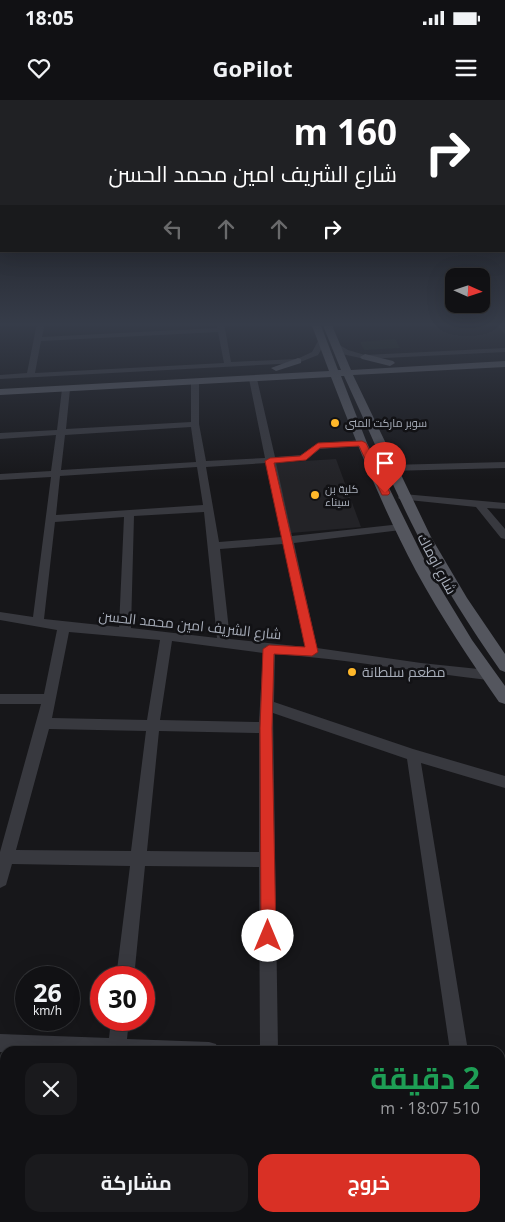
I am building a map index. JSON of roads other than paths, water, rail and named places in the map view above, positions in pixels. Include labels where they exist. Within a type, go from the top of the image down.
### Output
[{"type":"main road","points":[[0,383],[47,377],[89,375]]},
{"type":"main road","points":[[0,392],[253,379],[288,375]]},
{"type":"main road","name":"شارع اوماك","points":[[340,375],[340,388],[362,443],[401,527],[443,606],[505,698]]},
{"type":"main road","name":"شارع اوماك","points":[[344,375],[354,387],[389,468],[439,567],[505,666]]},
{"type":"main road","points":[[340,388],[354,387]]},
{"type":"street","points":[[0,377],[25,375]]},
{"type":"street","points":[[34,375],[47,377],[72,375]]},
{"type":"street","points":[[253,379],[312,652]]},
{"type":"street","points":[[195,382],[195,424],[209,508],[224,644]]},
{"type":"street","points":[[38,623],[66,389]]},
{"type":"street","points":[[0,436],[195,424]]},
{"type":"street","points":[[0,477],[201,466],[302,458],[318,446],[362,443]]},
{"type":"street","points":[[389,468],[505,465]]},
{"type":"street","points":[[403,497],[505,506]]},
{"type":"street","points":[[479,504],[505,536]]},
{"type":"street","points":[[50,519],[209,508]]},
{"type":"street","points":[[125,632],[129,514]]},
{"type":"street","points":[[214,546],[401,527]]},
{"type":"street","name":"شارع الشريف امين محمد الحسن","points":[[0,616],[64,627],[312,652],[421,668],[488,675]]},
{"type":"street","points":[[0,880],[44,724],[64,627]]},
{"type":"street","points":[[126,966],[153,725],[167,636]]},
{"type":"street","points":[[269,649],[266,728],[269,1046]]},
{"type":"street","points":[[0,699],[48,700]]},
{"type":"street","points":[[267,705],[413,755],[505,782]]},
{"type":"street","points":[[44,724],[266,728]]},
{"type":"street","points":[[413,755],[458,1046]]},
{"type":"street","points":[[6,857],[268,860]]},
{"type":"street","points":[[117,1046],[119,1031]]},
{"type":"street","points":[[0,1042],[67,1046]]},
{"type":"place","name":"سوبر ماركت المنى","points":[[335,423]]},
{"type":"place","name":"كلية بن سيناء","points":[[315,495]]},
{"type":"place","name":"مطعم سلطانة","points":[[352,672]]}]
